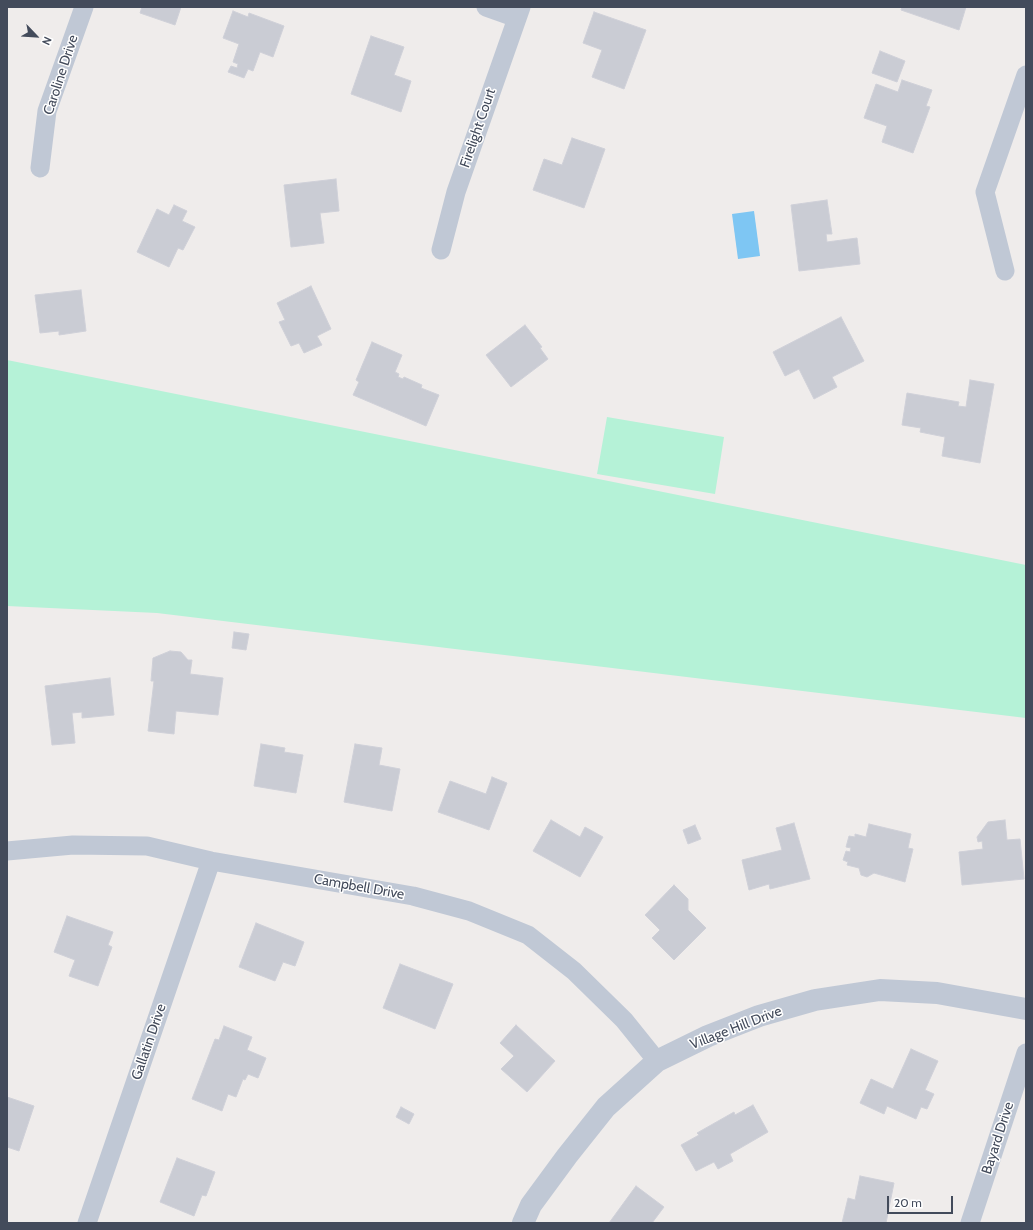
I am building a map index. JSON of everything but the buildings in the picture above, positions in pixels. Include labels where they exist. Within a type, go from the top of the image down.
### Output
[{"type":"street","name":"Caroline Drive","points":[[40,168],[47,111],[84,7]]},
{"type":"street","points":[[486,7],[519,12]]},
{"type":"street","name":"Firelight Court","points":[[440,250],[456,192],[519,12]]},
{"type":"street","points":[[1005,271],[985,192],[1026,75]]},
{"type":"street","name":"Campbell Drive","points":[[7,852],[73,845],[147,846],[211,861],[414,896],[470,910],[528,936],[574,971],[624,1020],[657,1061]]},
{"type":"street","name":"Gallatin Drive","points":[[87,1223],[211,861]]},
{"type":"street","name":"Village Hill Drive","points":[[523,1223],[531,1205],[606,1107],[657,1061],[708,1036],[759,1016],[816,1000],[880,990],[936,993],[1026,1009]]},
{"type":"street","name":"Bayard Drive","points":[[970,1223],[1026,1053]]},
{"type":"green space","points":[[7,360],[1026,565],[1026,718],[157,613],[7,606]]},
{"type":"green space","points":[[607,417],[724,437],[715,494],[597,474]]},
{"type":"water","points":[[754,211],[760,256],[738,259],[732,214]]}]
